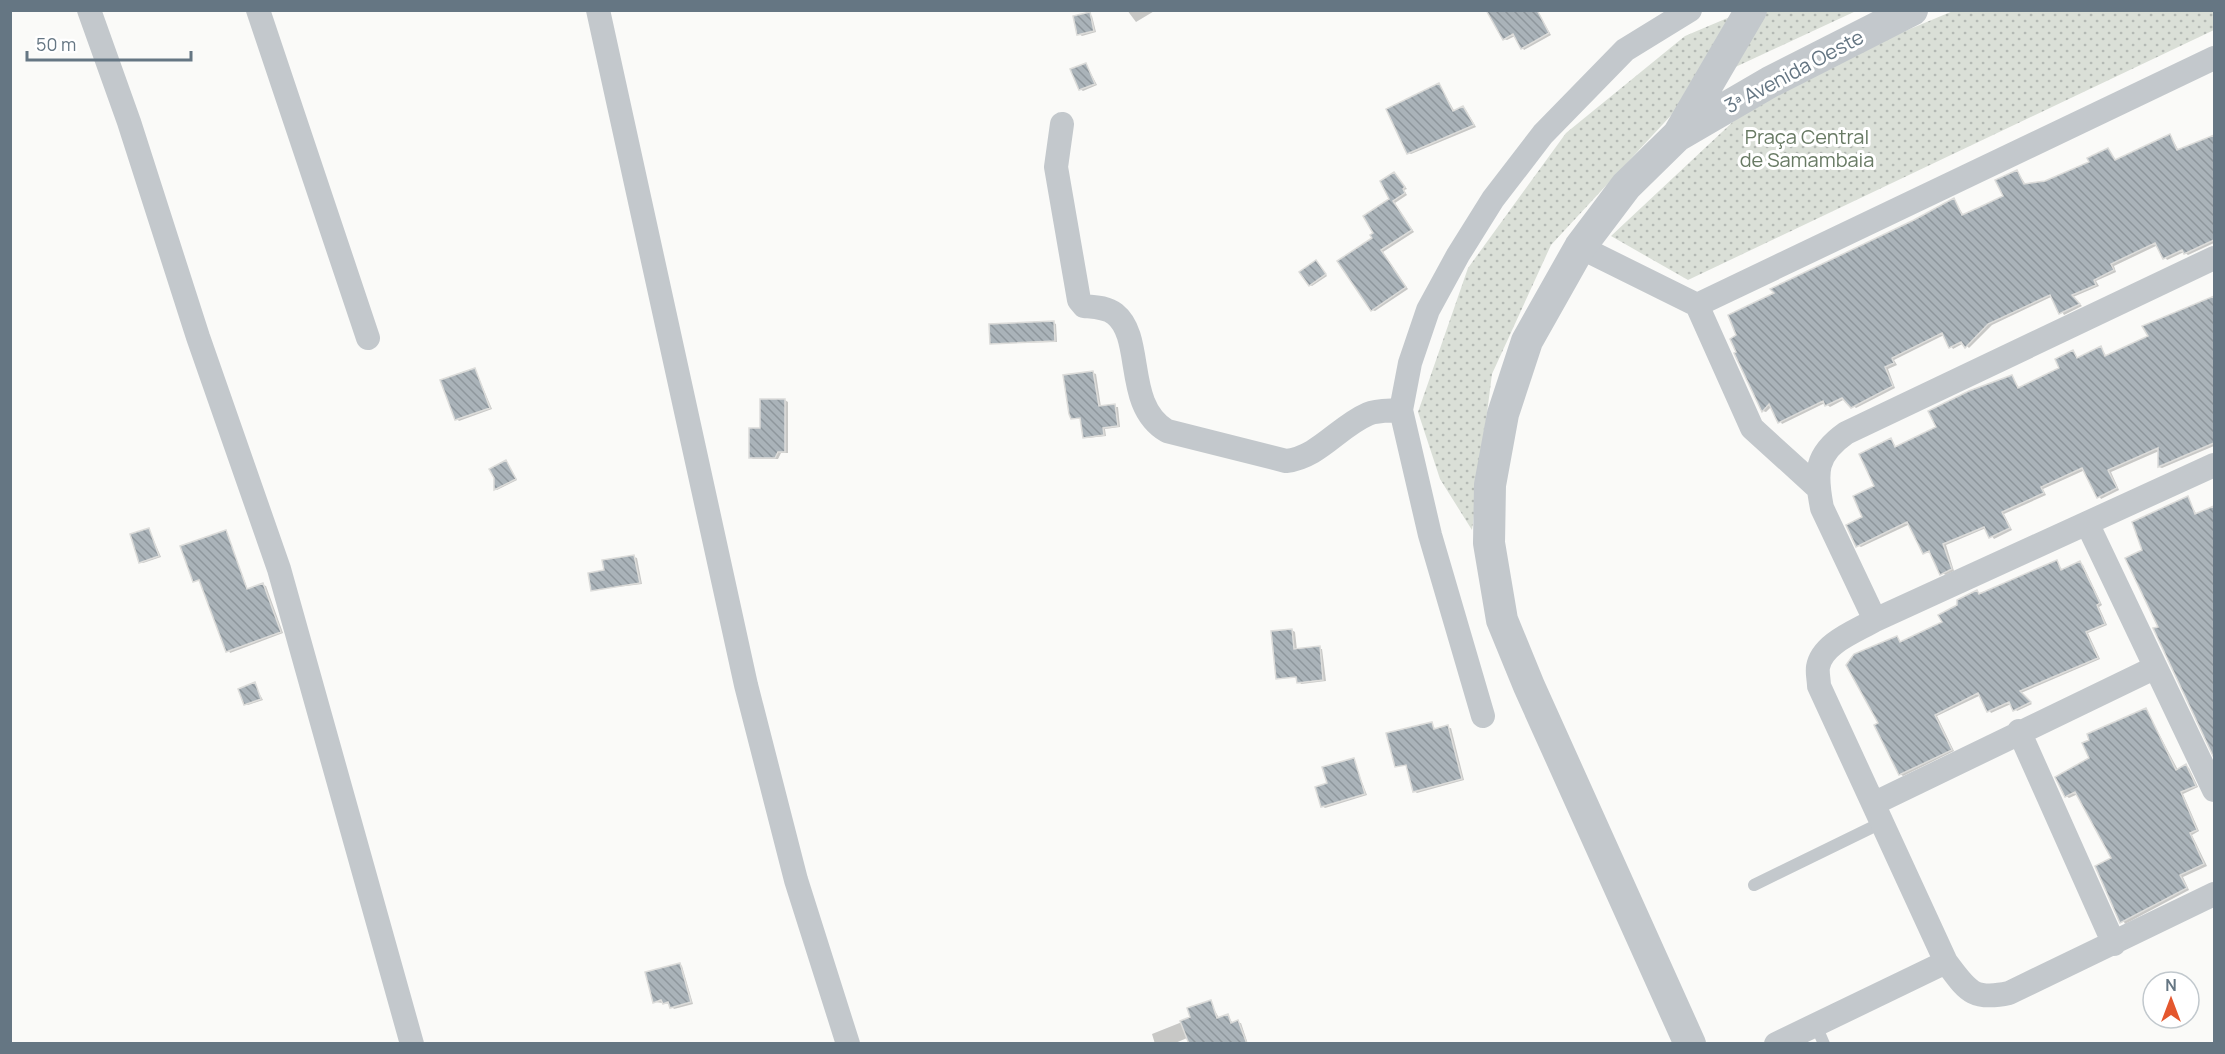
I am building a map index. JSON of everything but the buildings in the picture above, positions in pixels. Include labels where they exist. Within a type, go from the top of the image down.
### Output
[{"type":"street","points":[[89,10],[129,122],[198,338],[279,569],[412,1044]]},
{"type":"street","points":[[258,10],[368,338]]},
{"type":"street","points":[[598,10],[746,685],[796,880],[848,1044]]},
{"type":"street","points":[[1483,716],[1430,536],[1401,410],[1410,363],[1428,310],[1493,199],[1543,134],[1625,50],[1690,10]]},
{"type":"street","points":[[1690,1044],[1529,686],[1502,620],[1489,543],[1490,485],[1503,414],[1527,341],[1580,247],[1626,186],[1678,135],[1751,10]]},
{"type":"street","name":"3ª Avenida Oeste","points":[[1678,135],[1779,76],[1912,10]]},
{"type":"street","points":[[1698,305],[2214,58]]},
{"type":"street","points":[[1062,124],[1056,167],[1079,300],[1084,306],[1105,309],[1115,314],[1124,326],[1144,406],[1156,424],[1178,434],[1286,461],[1299,459],[1311,453],[1356,420],[1371,413],[1401,410]]},
{"type":"street","points":[[1580,247],[1698,305],[1752,428],[1818,488]]},
{"type":"street","points":[[1875,620],[1822,508],[1818,488],[1818,467],[1823,454],[1832,442],[1846,433],[2214,258]]},
{"type":"street","points":[[2214,465],[1875,620],[1835,644],[1824,655],[1818,667],[1819,686],[1946,962],[1966,989],[1979,996],[1991,997],[2009,993],[2214,894]]},
{"type":"street","points":[[2087,523],[2214,790]]},
{"type":"street","points":[[1879,813],[2019,731],[2154,668]]},
{"type":"street","points":[[2019,731],[2114,944]]},
{"type":"street","points":[[1776,1044],[1820,1033],[1946,962]]},
{"type":"lane","points":[[1754,885],[1879,813]]},
{"type":"green space","points":[[1744,11],[1856,11],[1701,83],[1551,245],[1492,374],[1472,530],[1440,479],[1418,412],[1468,268],[1566,133],[1685,36]]},
{"type":"green space","name":"Praça Central de Samambaia","points":[[1953,11],[2214,11],[2214,30],[1688,280],[1611,236],[1769,88]]}]
